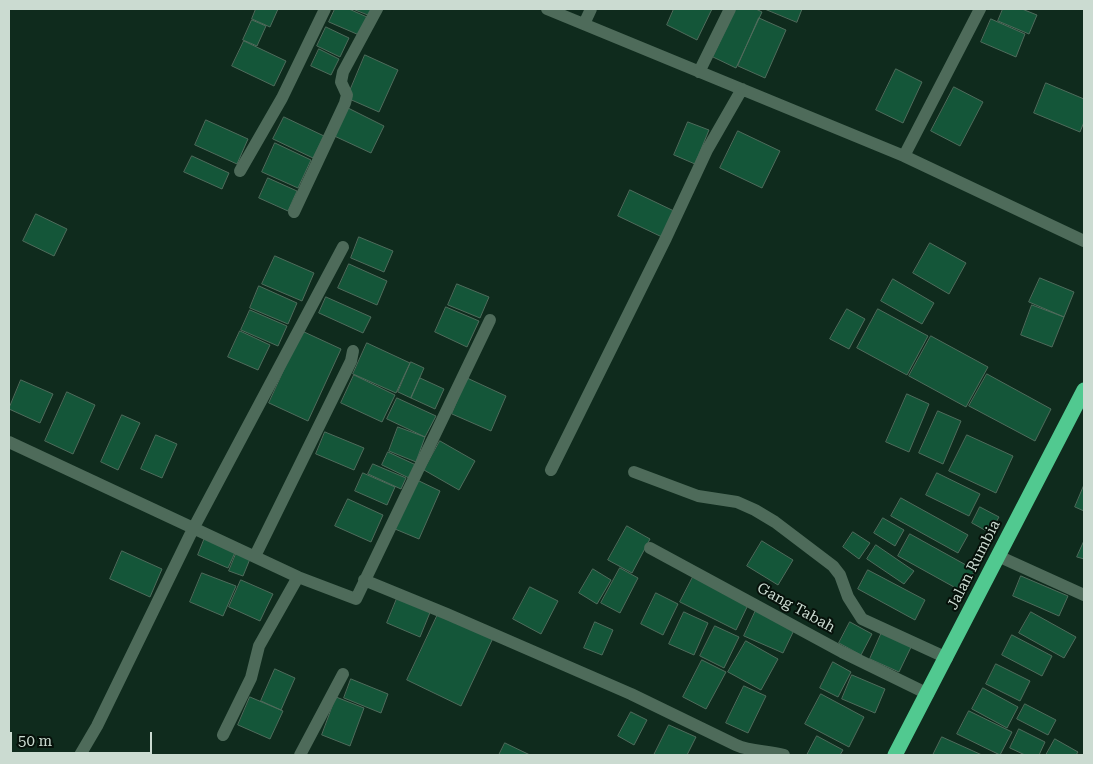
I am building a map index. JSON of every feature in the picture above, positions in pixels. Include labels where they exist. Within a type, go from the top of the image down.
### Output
[{"type":"highway","name":"Jalan Rumbia","points":[[895,755],[947,658],[1084,390]]},
{"type":"street","points":[[240,171],[282,98],[326,9]]},
{"type":"street","points":[[294,212],[345,103],[347,94],[341,82],[343,72],[377,9]]},
{"type":"street","points":[[547,9],[904,156],[1084,242]]},
{"type":"street","points":[[584,24],[591,9]]},
{"type":"street","points":[[699,72],[730,9]]},
{"type":"street","points":[[904,156],[980,9]]},
{"type":"street","points":[[552,470],[707,150],[742,89]]},
{"type":"street","points":[[80,755],[97,726],[193,529],[343,248]]},
{"type":"street","points":[[9,442],[193,529],[298,576],[356,599],[490,320]]},
{"type":"street","points":[[255,556],[351,361],[353,352]]},
{"type":"street","points":[[634,472],[698,496],[737,502],[755,510],[775,522],[833,566],[840,575],[848,597],[862,620],[947,658]]},
{"type":"street","name":"Gang Tabah","points":[[650,548],[842,652],[928,694]]},
{"type":"street","points":[[998,556],[1084,594]]},
{"type":"street","points":[[223,735],[250,678],[259,646],[298,576]]},
{"type":"street","points":[[364,580],[631,694],[746,750],[773,752],[784,755]]},
{"type":"street","points":[[300,755],[343,674]]},
{"type":"building","points":[[256,9],[278,9],[270,27],[252,19]]},
{"type":"building","points":[[335,9],[349,9],[367,17],[359,35],[329,22]]},
{"type":"building","points":[[353,9],[372,9],[369,15]]},
{"type":"building","points":[[674,9],[712,9],[697,40],[667,25]]},
{"type":"building","points":[[736,9],[756,9],[762,12],[736,68],[713,57]]},
{"type":"building","points":[[765,9],[802,9],[797,22]]},
{"type":"building","points":[[1003,9],[1022,9],[1037,15],[1029,34],[998,21]]},
{"type":"building","points":[[759,18],[786,30],[765,78],[738,66]]},
{"type":"building","points":[[991,19],[1025,34],[1016,57],[981,42]]},
{"type":"building","points":[[252,20],[266,26],[257,46],[243,40]]},
{"type":"building","points":[[326,27],[349,38],[340,57],[317,46]]},
{"type":"building","points":[[244,41],[286,61],[274,86],[232,66]]},
{"type":"building","points":[[319,49],[339,59],[331,75],[311,66]]},
{"type":"building","points":[[365,55],[398,70],[379,112],[347,98]]},
{"type":"building","points":[[896,69],[922,82],[903,123],[876,110]]},
{"type":"building","points":[[1046,83],[1084,99],[1084,122],[1080,132],[1034,113]]},
{"type":"building","points":[[954,87],[983,102],[960,146],[931,131]]},
{"type":"building","points":[[344,106],[384,126],[371,153],[330,134]]},
{"type":"building","points":[[284,117],[324,136],[313,158],[273,139]]},
{"type":"building","points":[[206,120],[248,139],[237,164],[195,145]]},
{"type":"building","points":[[688,122],[709,130],[695,164],[674,155]]},
{"type":"building","points":[[738,131],[780,151],[762,188],[720,168]]},
{"type":"building","points":[[275,143],[311,160],[298,188],[262,172]]},
{"type":"building","points":[[192,156],[229,173],[222,189],[184,172]]},
{"type":"building","points":[[268,178],[297,191],[288,211],[259,198]]},
{"type":"building","points":[[630,190],[674,211],[662,237],[618,216]]},
{"type":"building","points":[[36,214],[67,229],[54,256],[23,241]]},
{"type":"building","points":[[359,237],[393,251],[384,272],[351,258]]},
{"type":"building","points":[[930,243],[966,263],[949,294],[913,273]]},
{"type":"building","points":[[275,256],[314,273],[302,301],[262,284]]},
{"type":"building","points":[[349,264],[387,281],[377,305],[338,288]]},
{"type":"building","points":[[1040,278],[1074,292],[1064,317],[1029,302]]},
{"type":"building","points":[[893,279],[934,303],[922,324],[881,301]]},
{"type":"building","points":[[457,284],[489,297],[480,318],[448,305]]},
{"type":"building","points":[[259,286],[297,303],[288,324],[250,308]]},
{"type":"building","points":[[326,297],[371,317],[363,333],[319,313]]},
{"type":"building","points":[[1032,305],[1064,317],[1052,347],[1021,335]]},
{"type":"building","points":[[446,307],[479,321],[467,347],[435,332]]},
{"type":"building","points":[[847,309],[865,319],[849,349],[830,339]]},
{"type":"building","points":[[878,309],[928,336],[907,375],[857,348]]},
{"type":"building","points":[[250,310],[287,326],[278,346],[241,330]]},
{"type":"building","points":[[240,331],[270,345],[258,370],[228,357]]},
{"type":"building","points":[[302,331],[341,349],[308,421],[269,403]]},
{"type":"building","points":[[931,336],[988,367],[966,407],[909,376]]},
{"type":"building","points":[[367,343],[410,363],[396,393],[353,374]]},
{"type":"building","points":[[411,362],[424,368],[411,398],[398,392]]},
{"type":"building","points":[[987,374],[1051,409],[1035,441],[969,406]]},
{"type":"building","points":[[354,375],[395,395],[382,422],[341,403]]},
{"type":"building","points":[[420,378],[444,389],[435,409],[411,398]]},
{"type":"building","points":[[467,378],[506,396],[491,431],[452,414]]},
{"type":"building","points":[[21,380],[53,394],[40,423],[9,409]]},
{"type":"building","points":[[67,392],[95,405],[73,454],[45,441]]},
{"type":"building","points":[[907,394],[929,404],[909,452],[886,442]]},
{"type":"building","points":[[397,398],[436,416],[425,437],[387,419]]},
{"type":"building","points":[[938,411],[961,421],[943,464],[919,453]]},
{"type":"building","points":[[122,415],[140,423],[118,470],[101,462]]},
{"type":"building","points":[[398,427],[425,437],[416,462],[389,451]]},
{"type":"building","points":[[325,432],[364,448],[354,470],[316,454]]},
{"type":"building","points":[[156,435],[177,444],[162,478],[141,469]]},
{"type":"building","points":[[967,435],[1013,456],[996,493],[949,471]]},
{"type":"building","points":[[440,441],[475,461],[459,490],[424,470]]},
{"type":"building","points":[[388,452],[416,465],[409,478],[382,465]]},
{"type":"building","points":[[373,464],[406,478],[401,489],[368,474]]},
{"type":"building","points":[[363,473],[395,487],[387,505],[355,491]]},
{"type":"building","points":[[937,473],[980,494],[969,516],[926,495]]},
{"type":"building","points":[[417,480],[440,491],[419,539],[395,529]]},
{"type":"building","points":[[1084,485],[1084,511],[1075,507]]},
{"type":"building","points":[[901,498],[968,535],[958,553],[891,516]]},
{"type":"building","points":[[348,499],[383,515],[371,542],[335,526]]},
{"type":"building","points":[[980,507],[999,517],[990,533],[972,523]]},
{"type":"building","points":[[883,518],[904,530],[895,546],[874,533]]},
{"type":"building","points":[[627,526],[650,539],[632,573],[608,560]]},
{"type":"building","points":[[853,532],[870,543],[859,559],[843,547]]},
{"type":"building","points":[[910,534],[975,570],[963,592],[898,556]]},
{"type":"building","points":[[206,535],[237,548],[228,568],[198,555]]},
{"type":"building","points":[[762,541],[793,560],[778,585],[747,566]]},
{"type":"building","points":[[1084,541],[1084,559],[1077,557]]},
{"type":"building","points":[[876,545],[914,571],[904,584],[867,559]]},
{"type":"building","points":[[238,549],[252,554],[243,576],[229,571]]},
{"type":"building","points":[[122,551],[162,569],[150,597],[110,579]]},
{"type":"building","points":[[620,568],[638,578],[620,613],[601,603]]},
{"type":"building","points":[[593,569],[611,580],[597,604],[579,593]]},
{"type":"building","points":[[868,570],[925,600],[915,620],[858,589]]},
{"type":"building","points":[[202,573],[236,586],[223,616],[190,602]]},
{"type":"building","points":[[1021,576],[1068,596],[1059,616],[1013,596]]},
{"type":"building","points":[[693,577],[748,605],[736,630],[680,602]]},
{"type":"building","points":[[241,580],[273,594],[260,621],[229,607]]},
{"type":"building","points":[[530,587],[558,601],[541,634],[513,619]]},
{"type":"building","points":[[656,593],[678,604],[663,635],[641,624]]},
{"type":"building","points":[[398,596],[431,610],[420,637],[387,623]]},
{"type":"building","points":[[756,610],[795,628],[783,653],[744,636]]},
{"type":"building","points":[[439,612],[493,638],[461,706],[407,680]]},
{"type":"building","points":[[684,612],[708,623],[694,655],[669,644]]},
{"type":"building","points":[[1031,612],[1076,637],[1064,658],[1019,633]]},
{"type":"building","points":[[595,622],[613,630],[602,655],[584,648]]},
{"type":"building","points":[[850,622],[872,634],[861,655],[839,643]]},
{"type":"building","points":[[715,626],[739,637],[724,668],[700,656]]},
{"type":"building","points":[[882,632],[912,645],[899,672],[870,659]]},
{"type":"building","points":[[1012,635],[1052,656],[1042,676],[1002,655]]},
{"type":"building","points":[[746,641],[778,659],[761,690],[728,672]]},
{"type":"building","points":[[702,660],[726,672],[706,709],[683,697]]},
{"type":"building","points":[[833,662],[851,672],[838,697],[820,688]]},
{"type":"building","points":[[996,664],[1030,681],[1020,701],[986,684]]},
{"type":"building","points":[[275,669],[295,678],[281,710],[261,701]]},
{"type":"building","points":[[852,675],[885,689],[875,713],[842,699]]},
{"type":"building","points":[[351,679],[388,694],[381,713],[344,698]]},
{"type":"building","points":[[744,686],[766,696],[748,733],[726,723]]},
{"type":"building","points":[[983,688],[1018,707],[1007,728],[972,709]]},
{"type":"building","points":[[821,694],[864,717],[849,747],[805,724]]},
{"type":"building","points":[[250,697],[283,711],[270,739],[238,725]]},
{"type":"building","points":[[336,697],[364,708],[350,746],[322,735]]},
{"type":"building","points":[[1025,704],[1056,720],[1048,735],[1017,719]]},
{"type":"building","points":[[969,711],[1012,732],[1000,755],[957,734]]},
{"type":"building","points":[[631,712],[647,720],[634,745],[618,736]]},
{"type":"building","points":[[669,725],[696,737],[687,755],[654,755]]},
{"type":"building","points":[[1019,729],[1045,742],[1039,755],[1025,755],[1010,748]]},
{"type":"building","points":[[817,736],[843,750],[840,755],[807,755]]},
{"type":"building","points":[[942,737],[982,755],[933,755]]},
{"type":"building","points":[[1055,739],[1078,752],[1076,755],[1046,755]]},
{"type":"building","points":[[505,743],[530,755],[499,755]]}]
